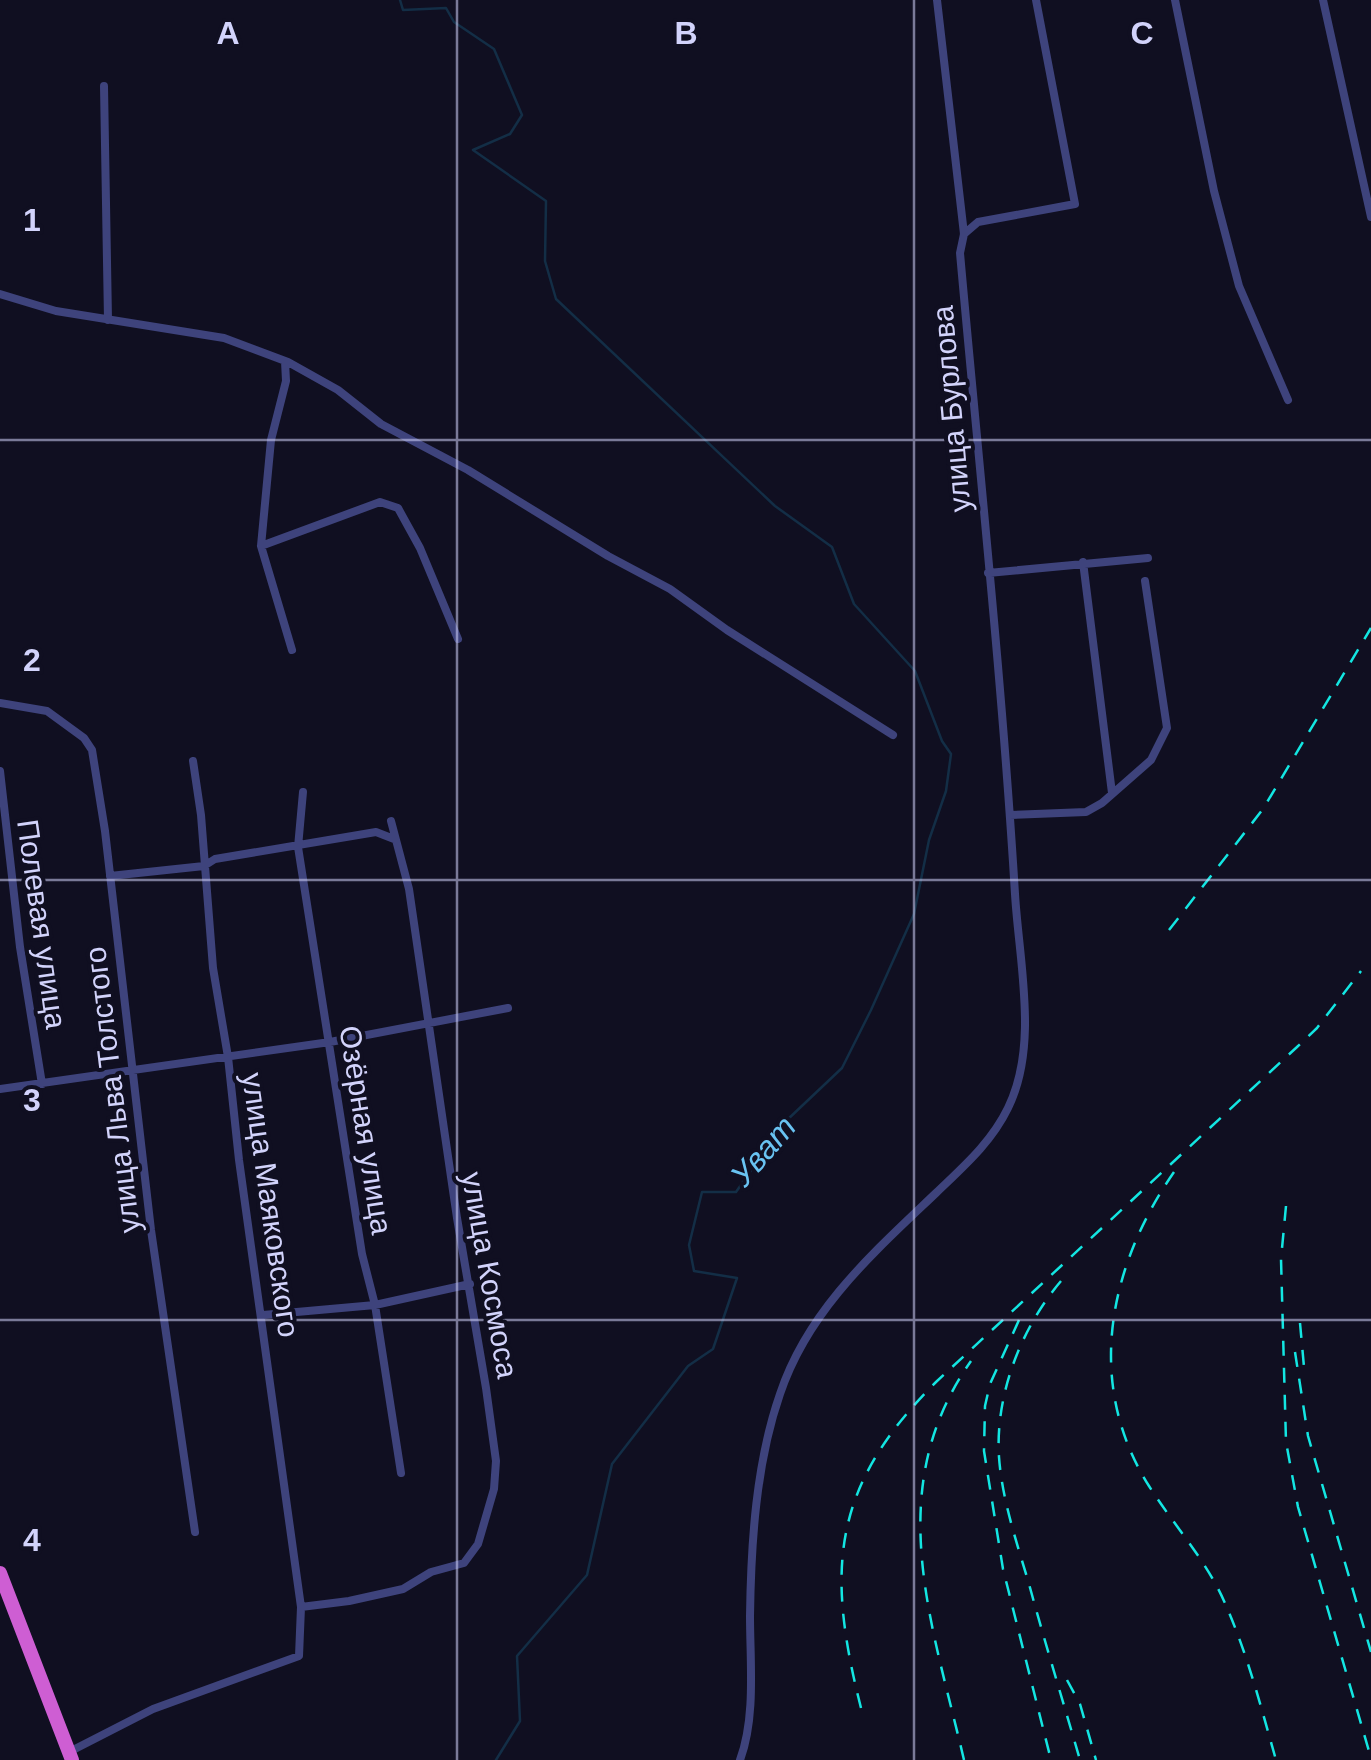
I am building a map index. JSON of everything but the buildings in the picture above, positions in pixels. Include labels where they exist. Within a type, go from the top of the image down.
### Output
[{"type":"highway","points":[[0,1572],[70,1756]]},
{"type":"street","name":"улица Бурлова","points":[[740,1760],[750,1702],[751,1576],[761,1481],[780,1391],[796,1353],[850,1277],[990,1140],[1009,1107],[1019,1077],[1023,1004],[1010,815],[960,253],[964,234],[937,0]]},
{"type":"street","points":[[964,234],[978,222],[1075,204],[1036,0]]},
{"type":"street","points":[[1175,0],[1214,191],[1239,286],[1288,400]]},
{"type":"street","points":[[1323,0],[1371,217]]},
{"type":"street","points":[[104,86],[108,320]]},
{"type":"street","points":[[0,294],[56,311],[224,338],[285,361],[338,390],[381,424],[468,470],[608,556],[670,589],[893,735]]},
{"type":"street","points":[[285,361],[286,381],[271,440],[260,546],[292,650]]},
{"type":"street","points":[[260,546],[380,502],[398,508],[420,548],[458,639]]},
{"type":"street","points":[[988,574],[1148,558]]},
{"type":"street","points":[[1082,562],[1112,793]]},
{"type":"street","points":[[1010,815],[1086,812],[1152,760],[1167,728],[1145,581]]},
{"type":"street","name":"улица Льва Толстого","points":[[0,702],[47,711],[84,738],[92,750],[151,1230],[195,1532]]},
{"type":"street","name":"улица Маяковского","points":[[70,1756],[154,1710],[299,1656],[301,1607],[213,968],[193,761]]},
{"type":"street","name":"Полевая улица","points":[[0,770],[20,948],[42,1084]]},
{"type":"street","name":"Озёрная улица","points":[[303,792],[298,847],[362,1254],[374,1304],[401,1472]]},
{"type":"street","name":"улица Космоса","points":[[301,1607],[349,1602],[402,1589],[431,1572],[464,1562],[478,1544],[494,1489],[496,1461],[470,1284],[409,889],[391,821]]},
{"type":"street","points":[[110,876],[204,866],[215,860],[376,832],[394,840]]},
{"type":"street","points":[[0,1089],[330,1042],[508,1008]]},
{"type":"street","points":[[263,1315],[374,1304],[470,1284]]},
{"type":"waterway","name":"Уват","points":[[400,0],[403,10],[446,8],[454,22],[494,49],[522,115],[510,134],[473,150],[546,201],[545,261],[556,299],[775,506],[832,547],[854,604],[915,671],[942,741],[951,754],[946,791],[929,840],[914,914],[842,1068],[786,1121],[736,1192],[702,1192],[689,1245],[694,1271],[737,1278],[713,1349],[688,1366],[612,1464],[587,1575],[517,1656],[520,1721],[496,1760]]},
{"type":"railway","points":[[1169,930],[1263,809],[1371,628]]},
{"type":"railway","points":[[861,1708],[843,1614],[842,1572],[846,1533],[857,1495],[875,1458],[901,1420],[936,1382],[1317,1028],[1361,971]]},
{"type":"railway","points":[[1174,1172],[1152,1208],[1120,1286],[1111,1366],[1116,1407],[1129,1447],[1149,1486],[1199,1557],[1224,1601],[1247,1660],[1276,1760]]},
{"type":"railway","points":[[1286,1206],[1281,1259],[1286,1442],[1298,1507],[1371,1758]]},
{"type":"railway","points":[[1061,1281],[1034,1320],[1014,1363],[1001,1410],[999,1457],[1011,1521],[1080,1760]]},
{"type":"railway","points":[[1019,1320],[990,1384],[985,1406],[984,1451],[1003,1569],[1051,1760]]},
{"type":"railway","points":[[1300,1323],[1304,1367]]},
{"type":"railway","points":[[1295,1352],[1308,1436],[1371,1652]]},
{"type":"railway","points":[[964,1760],[928,1607],[921,1507],[927,1458],[944,1409],[971,1361]]},
{"type":"railway","points":[[1067,1680],[1080,1704],[1096,1760]]}]
